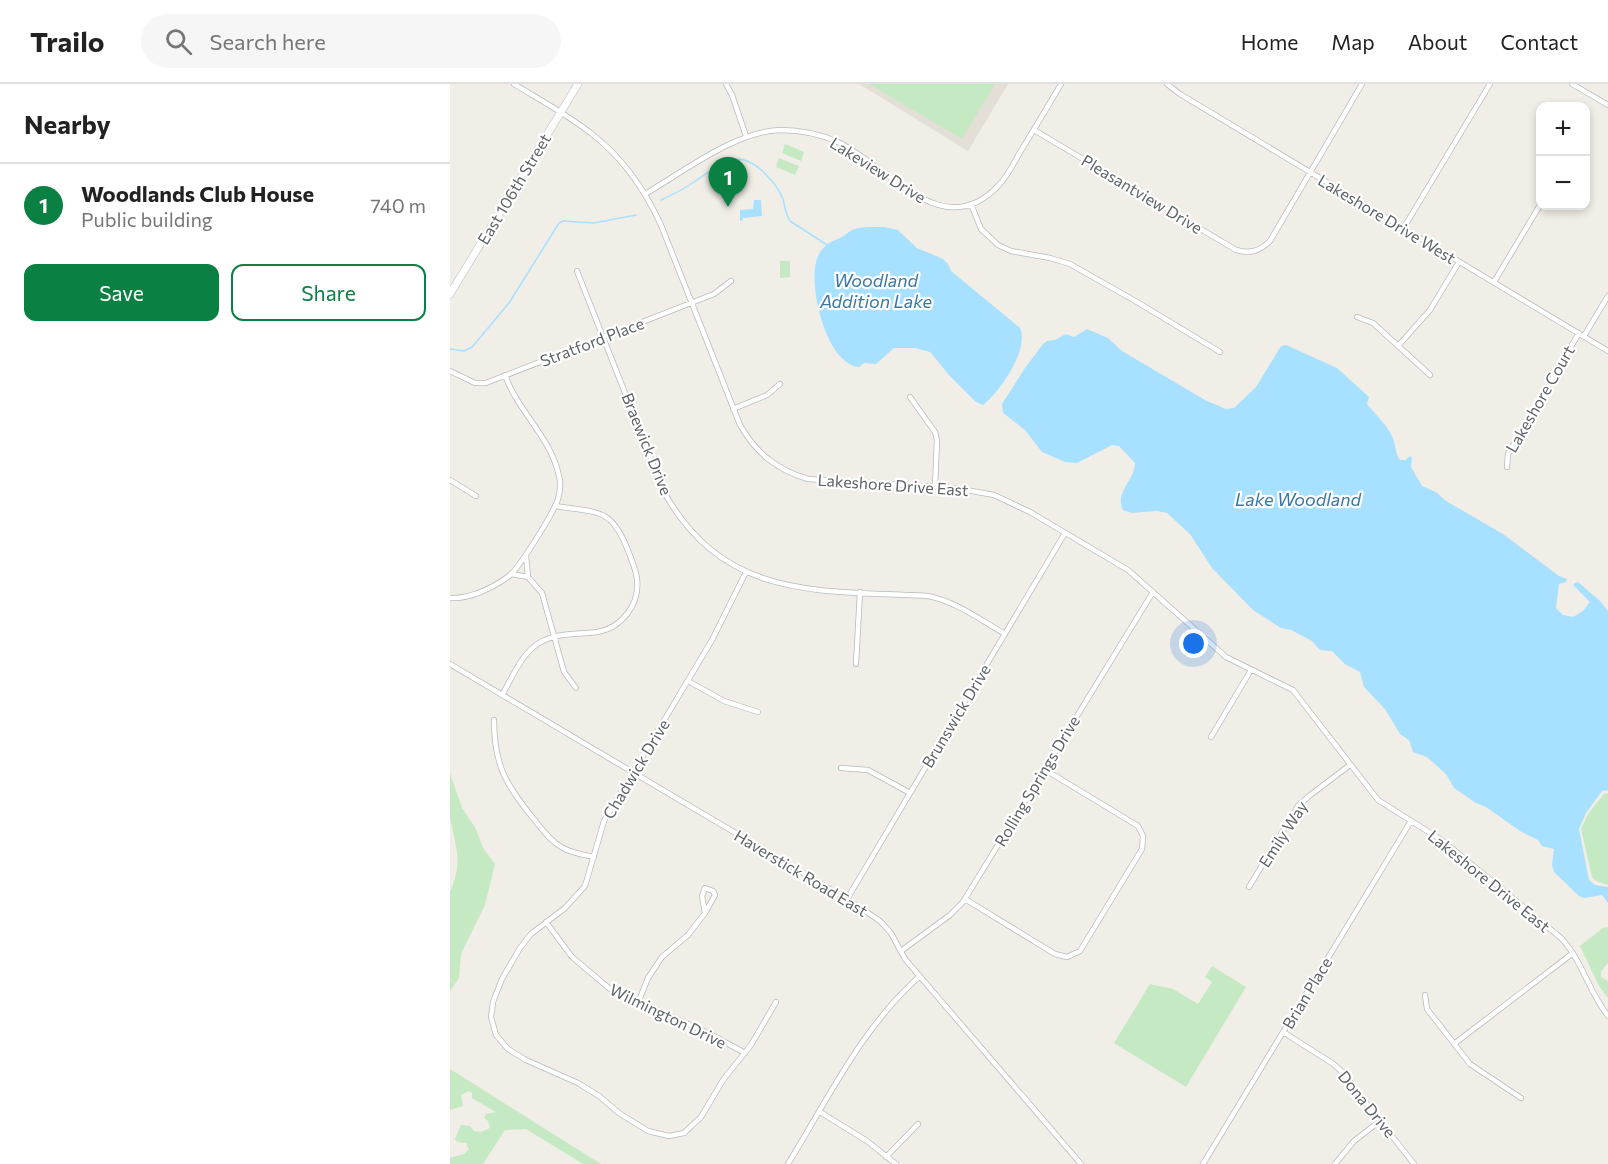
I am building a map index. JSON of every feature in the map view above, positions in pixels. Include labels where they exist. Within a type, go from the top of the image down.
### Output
[{"type":"street","name":"Lakeshore Drive East","points":[[514,84],[586,129],[608,148],[632,174],[661,225],[740,425],[759,453],[795,475],[822,481],[935,486],[994,495],[1030,512],[1128,570],[1226,657],[1293,690],[1378,800],[1443,841],[1561,938],[1573,953],[1594,997],[1608,1016]]},
{"type":"street","name":"East 106th Street","points":[[450,294],[578,84]]},
{"type":"street","points":[[726,84],[746,136]]},
{"type":"street","points":[[1061,84],[1002,182],[990,193],[971,204],[981,229],[998,245],[1011,251],[1070,264],[1220,352]]},
{"type":"street","name":"Lakeshore Drive West","points":[[1167,84],[1310,173],[1608,351]]},
{"type":"street","points":[[1310,173],[1362,84]]},
{"type":"street","points":[[1403,229],[1490,84]]},
{"type":"street","points":[[1572,84],[1608,105]]},
{"type":"street","name":"Lakeview Drive","points":[[645,194],[746,136],[779,130],[817,135],[838,142],[924,201],[950,207],[971,204]]},
{"type":"street","name":"Pleasantview Drive","points":[[1034,130],[1236,250],[1251,252],[1264,248],[1310,173]]},
{"type":"street","points":[[1494,282],[1536,210]]},
{"type":"street","points":[[1398,346],[1430,310],[1459,262]]},
{"type":"street","name":"Braewick Drive","points":[[578,271],[664,492],[689,529],[714,553],[746,572],[766,580],[799,588],[928,596],[942,599],[959,606],[1005,634]]},
{"type":"street","name":"Stratford Place","points":[[450,371],[475,383],[486,383],[714,294],[731,281]]},
{"type":"street","name":"Lakeshore Court","points":[[1507,467],[1508,454],[1581,334],[1608,296]]},
{"type":"street","points":[[1357,317],[1373,323],[1430,375]]},
{"type":"street","points":[[450,598],[471,596],[511,574],[526,555],[555,506],[560,489],[560,477],[555,463],[538,428],[513,394],[505,375]]},
{"type":"street","points":[[733,409],[767,395],[780,384]]},
{"type":"street","points":[[910,397],[935,432],[937,440],[935,486]]},
{"type":"street","points":[[450,480],[476,496]]},
{"type":"street","points":[[502,695],[532,649],[555,636],[609,629],[620,622],[635,601],[637,589],[635,571],[617,526],[602,514],[555,506]]},
{"type":"street","name":"Brunswick Drive","points":[[847,899],[1065,533]]},
{"type":"street","points":[[526,555],[528,577]]},
{"type":"street","name":"Chadwick Drive","points":[[746,572],[723,620],[604,821],[585,886],[575,898],[531,934],[520,948],[502,979],[491,1010],[493,1028],[499,1041],[508,1049],[526,1060],[578,1083],[648,1131],[669,1136],[684,1132],[695,1124],[723,1080],[745,1053],[776,1002]]},
{"type":"street","points":[[511,574],[528,577],[542,592],[564,672],[576,688]]},
{"type":"street","points":[[856,664],[860,592]]},
{"type":"street","name":"Rolling Springs Drive","points":[[901,951],[950,915],[965,899],[1153,592]]},
{"type":"street","name":"Haverstick Road East","points":[[450,664],[847,899],[880,921],[891,933],[920,976],[1081,1164]]},
{"type":"street","points":[[1211,737],[1251,670]]},
{"type":"street","points":[[688,681],[724,701],[758,712]]},
{"type":"street","points":[[494,720],[495,745],[506,782],[516,797],[557,844],[566,850],[594,857]]},
{"type":"street","name":"Emily Way","points":[[1249,886],[1298,806],[1350,765]]},
{"type":"street","points":[[841,768],[868,770],[910,793]]},
{"type":"street","points":[[965,899],[1061,956],[1067,957],[1080,951],[1142,849],[1142,831],[1132,822],[1044,769]]},
{"type":"street","name":"Brian Place","points":[[1203,1164],[1411,821]]},
{"type":"street","points":[[638,1003],[648,978],[662,957],[688,935],[705,913],[715,895],[710,889],[705,888],[702,892],[705,913]]},
{"type":"street","name":"Wilmington Drive","points":[[546,922],[572,957],[610,989],[710,1034],[745,1053]]},
{"type":"street","points":[[1454,1044],[1573,953]]},
{"type":"street","points":[[788,1164],[875,1023],[896,998],[920,976]]},
{"type":"street","points":[[1425,995],[1427,1009],[1470,1064],[1521,1098]]},
{"type":"street","name":"Dona Drive","points":[[1283,1032],[1340,1070],[1414,1164]]},
{"type":"street","points":[[820,1112],[867,1141],[896,1164]]},
{"type":"street","points":[[1335,1164],[1354,1141],[1380,1121]]},
{"type":"street","points":[[886,1158],[918,1124]]},
{"type":"shaded area","points":[[859,84],[1008,84],[968,151]]},
{"type":"green space","points":[[869,84],[995,84],[962,139]]},
{"type":"green space","points":[[785,144],[804,152],[801,161],[782,153]]},
{"type":"green space","points":[[779,158],[799,166],[795,175],[776,167]]},
{"type":"green space","points":[[780,261],[790,261],[790,277],[780,278]]},
{"type":"green space","points":[[450,773],[462,808],[476,829],[483,848],[495,864],[485,905],[461,954],[459,978],[450,991],[450,892],[457,871],[457,862],[450,817]]},
{"type":"green space","points":[[1608,793],[1608,885],[1592,877],[1581,829],[1588,814],[1604,794]]},
{"type":"green space","points":[[1608,927],[1608,963],[1601,971],[1601,977],[1608,981],[1608,998],[1599,986],[1580,946],[1603,928]]},
{"type":"green space","points":[[1212,966],[1246,987],[1186,1087],[1114,1043],[1150,984],[1173,989],[1198,1004],[1212,982],[1205,977]]},
{"type":"green space","points":[[450,1069],[601,1164],[583,1164],[526,1129],[505,1130],[483,1164],[450,1164],[450,1158],[464,1154],[469,1149],[466,1143],[457,1142],[455,1139],[461,1125],[470,1126],[474,1131],[481,1132],[490,1128],[488,1121],[484,1118],[486,1114],[496,1112],[472,1098],[472,1093],[469,1091],[461,1095],[463,1106],[450,1110]]},
{"type":"water","points":[[754,200],[761,200],[762,216],[743,218],[740,221],[740,210],[753,209]]},
{"type":"water","name":"Woodland Addition Lake","points":[[863,227],[898,230],[917,248],[943,259],[951,271],[1020,328],[1021,347],[1017,358],[997,391],[983,405],[976,402],[949,375],[930,352],[915,348],[894,348],[876,364],[864,363],[859,367],[847,363],[828,337],[817,301],[815,266],[819,254],[828,244],[852,230]]},
{"type":"water","name":"Lake Woodland","points":[[1087,329],[1108,338],[1122,351],[1205,400],[1226,409],[1234,408],[1256,387],[1281,346],[1286,345],[1337,368],[1369,397],[1367,404],[1390,432],[1398,458],[1406,460],[1410,456],[1412,458],[1411,467],[1422,486],[1436,492],[1446,501],[1503,534],[1559,576],[1567,579],[1566,582],[1559,584],[1556,608],[1563,615],[1573,617],[1583,611],[1590,602],[1573,585],[1575,583],[1578,582],[1600,601],[1608,611],[1608,790],[1602,791],[1586,813],[1579,829],[1589,880],[1595,885],[1608,887],[1608,903],[1602,895],[1584,898],[1579,896],[1554,872],[1552,865],[1554,849],[1542,846],[1538,840],[1520,831],[1454,788],[1446,774],[1427,757],[1413,752],[1409,740],[1400,734],[1385,709],[1364,687],[1360,672],[1345,664],[1332,651],[1320,650],[1312,641],[1291,630],[1281,628],[1253,610],[1212,568],[1190,534],[1167,513],[1157,511],[1132,513],[1123,510],[1121,498],[1135,463],[1119,446],[1112,445],[1077,463],[1065,462],[1042,452],[1025,430],[1003,413],[1002,404],[1043,344],[1066,334],[1074,337]]},
{"type":"waterway","points":[[661,200],[723,163],[741,159],[760,168],[774,183],[783,199],[790,221],[827,245]]},
{"type":"waterway","points":[[450,349],[464,351],[472,347],[509,303],[559,223],[563,221],[594,223],[636,215]]},
{"type":"place","name":"Woodlands Club House","points":[[728,207]]}]
